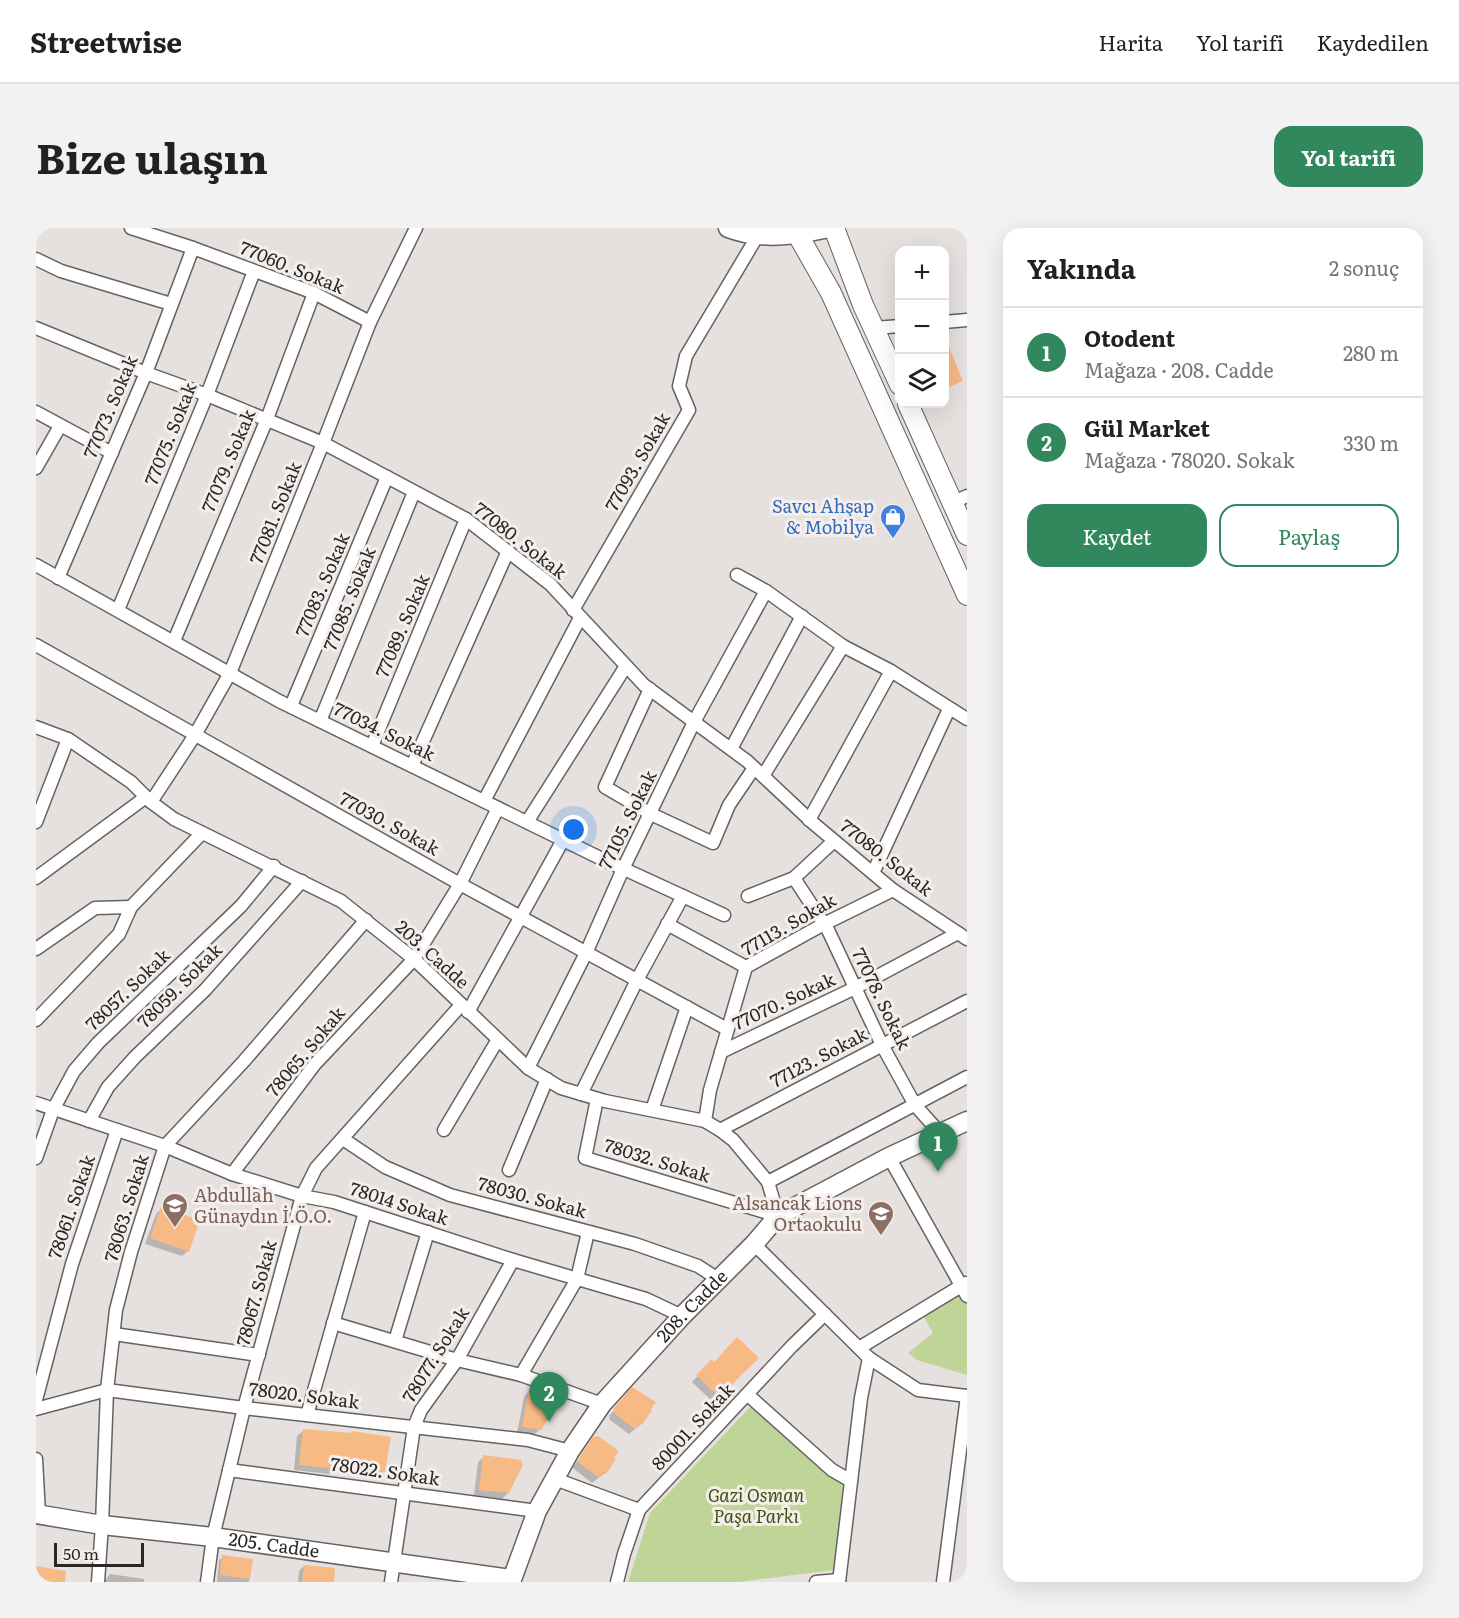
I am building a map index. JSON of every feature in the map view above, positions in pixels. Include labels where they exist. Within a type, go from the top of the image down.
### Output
[{"type":"main road","points":[[834,228],[859,294],[895,374]]},
{"type":"main road","points":[[795,231],[831,292],[967,596]]},
{"type":"main road","points":[[910,408],[960,499],[967,535]]},
{"type":"street","name":"77060. Sokak","points":[[131,228],[193,248],[314,293],[370,322]]},
{"type":"street","name":"77081. Sokak","points":[[148,799],[195,735],[230,673],[370,322],[415,228]]},
{"type":"street","points":[[728,228],[742,234],[758,235],[830,228]]},
{"type":"street","name":"77093. Sokak","points":[[577,614],[689,410],[679,386],[686,356],[758,235]]},
{"type":"street","name":"77073. Sokak","points":[[58,578],[146,373],[193,248]]},
{"type":"street","points":[[36,259],[61,271],[171,304]]},
{"type":"street","name":"77075. Sokak","points":[[118,610],[207,395],[254,271]]},
{"type":"street","name":"77079. Sokak","points":[[174,641],[267,420],[314,293]]},
{"type":"street","points":[[949,322],[967,320]]},
{"type":"street","points":[[874,328],[895,326]]},
{"type":"street","name":"77080. Sokak","points":[[36,328],[207,395],[323,444],[466,519],[550,584],[650,689],[731,749],[809,820],[893,890],[963,936]]},
{"type":"street","points":[[36,412],[112,453]]},
{"type":"street","points":[[36,468],[60,426]]},
{"type":"street","name":"77083. Sokak","points":[[291,706],[387,477]]},
{"type":"street","name":"77085. Sokak","points":[[320,721],[414,492]]},
{"type":"street","name":"77089. Sokak","points":[[372,746],[466,519]]},
{"type":"street","points":[[412,766],[508,551]]},
{"type":"street","name":"77034. Sokak","points":[[36,566],[320,721],[623,869],[724,915]]},
{"type":"street","points":[[737,575],[766,591],[843,646],[891,671],[967,719]]},
{"type":"street","name":"77105. Sokak","points":[[528,1068],[586,953],[623,869],[694,722],[766,591]]},
{"type":"street","points":[[484,801],[577,614]]},
{"type":"street","points":[[731,749],[802,616]]},
{"type":"street","name":"77030. Sokak","points":[[36,645],[460,884],[727,1029]]},
{"type":"street","points":[[650,689],[605,787],[651,814],[713,843],[729,805],[758,772],[843,646]]},
{"type":"street","points":[[527,822],[626,666]]},
{"type":"street","points":[[809,820],[891,671]]},
{"type":"street","points":[[873,873],[949,709]]},
{"type":"street","name":"203. Cadde","points":[[36,727],[68,739],[131,782],[174,819],[274,866],[341,901],[414,959],[497,1041],[528,1068],[561,1088],[597,1099],[705,1121],[720,1130],[733,1140],[768,1182],[778,1216]]},
{"type":"street","points":[[36,822],[68,739]]},
{"type":"street","points":[[36,878],[148,799]]},
{"type":"street","name":"78065. Sokak","points":[[232,1174],[315,1064],[414,959],[460,884],[498,808]]},
{"type":"street","points":[[36,1020],[119,934],[131,907],[202,832]]},
{"type":"street","name":"78067. Sokak","points":[[207,1582],[213,1537],[244,1408],[302,1196],[316,1168],[464,1009],[563,840]]},
{"type":"street","points":[[748,896],[794,878],[834,841]]},
{"type":"street","name":"78057. Sokak","points":[[36,1158],[53,1110],[74,1071],[99,1043],[241,906],[274,866]]},
{"type":"street","name":"77078. Sokak","points":[[794,878],[824,924],[882,1045],[915,1105],[940,1133]]},
{"type":"street","name":"78059. Sokak","points":[[89,1121],[108,1087],[135,1057],[205,990],[302,881]]},
{"type":"street","name":"77113. Sokak","points":[[705,1121],[727,1029],[746,967],[824,924],[893,890]]},
{"type":"street","points":[[581,1094],[637,980],[682,896]]},
{"type":"street","points":[[36,949],[94,908],[131,907]]},
{"type":"street","name":"78063. Sokak","points":[[98,1582],[108,1389],[116,1310],[131,1252],[165,1146],[244,1061],[366,920]]},
{"type":"street","points":[[667,924],[746,967]]},
{"type":"street","name":"77070. Sokak","points":[[721,1052],[963,936]]},
{"type":"street","name":"77123. Sokak","points":[[720,1130],[967,1001]]},
{"type":"street","points":[[652,1110],[687,1007]]},
{"type":"street","points":[[444,1130],[497,1041]]},
{"type":"street","points":[[768,1182],[967,1077]]},
{"type":"street","points":[[509,1170],[548,1079]]},
{"type":"street","name":"78032. Sokak","points":[[597,1099],[585,1158],[778,1216]]},
{"type":"street","name":"78014 Sokak","points":[[36,1103],[165,1146],[232,1174],[302,1196],[334,1202],[513,1260],[646,1299],[682,1316]]},
{"type":"street","name":"208. Cadde","points":[[511,1581],[537,1511],[570,1451],[602,1404],[778,1216],[889,1157],[967,1121]]},
{"type":"street","name":"78061. Sokak","points":[[36,1400],[72,1263],[117,1130]]},
{"type":"street","name":"78030. Sokak","points":[[343,1139],[385,1167],[450,1195],[635,1244],[698,1266],[718,1279]]},
{"type":"street","points":[[859,1348],[965,1288],[889,1157]]},
{"type":"street","points":[[307,1415],[365,1212]]},
{"type":"street","points":[[394,1341],[428,1232]]},
{"type":"street","points":[[521,1375],[577,1279],[588,1232]]},
{"type":"street","points":[[754,1244],[869,1359],[918,1390],[967,1396],[943,1582]]},
{"type":"street","name":"78077. Sokak","points":[[391,1582],[414,1427],[421,1410],[457,1360],[513,1260]]},
{"type":"street","name":"80001. Sokak","points":[[617,1582],[639,1510],[792,1346],[825,1314]]},
{"type":"street","points":[[333,1323],[457,1360],[521,1375],[602,1404]]},
{"type":"street","points":[[114,1334],[259,1355]]},
{"type":"street","points":[[816,1582],[839,1581],[861,1398],[869,1359]]},
{"type":"street","name":"78020. Sokak","points":[[36,1409],[108,1389],[244,1408],[528,1440],[570,1451]]},
{"type":"street","points":[[748,1395],[832,1470],[851,1481]]},
{"type":"street","points":[[36,1459],[37,1514]]},
{"type":"street","name":"78022. Sokak","points":[[229,1470],[537,1511]]},
{"type":"street","points":[[555,1479],[639,1510]]},
{"type":"street","name":"205. Cadde","points":[[37,1514],[102,1525],[213,1537],[394,1562],[511,1581]]},
{"type":"green space","points":[[960,1291],[967,1303],[967,1375],[917,1360],[908,1353],[933,1333],[923,1315]]},
{"type":"green space","name":"Gazi Osman Paşa Parkı","points":[[751,1406],[843,1484],[834,1570],[739,1582],[628,1582],[650,1513]]},
{"type":"building","points":[[949,347],[963,381],[949,387]]},
{"type":"building","name":"Abdullah Günaydın İ.Ö.O.","points":[[161,1207],[200,1220],[189,1252],[150,1238]]},
{"type":"building","points":[[737,1337],[759,1358],[719,1397],[696,1375],[712,1359],[714,1362]]},
{"type":"building","points":[[632,1387],[656,1402],[642,1425],[640,1423],[635,1429],[615,1414],[614,1408]]},
{"type":"building","points":[[529,1389],[562,1398],[541,1430],[522,1427]]},
{"type":"building","points":[[303,1429],[351,1433],[352,1431],[391,1437],[385,1472],[337,1465],[337,1469],[299,1465]]},
{"type":"building","points":[[598,1436],[619,1451],[606,1474],[603,1472],[599,1478],[578,1460],[593,1437]]},
{"type":"building","points":[[483,1455],[521,1460],[523,1465],[509,1493],[479,1490]]},
{"type":"building","points":[[222,1555],[253,1559],[250,1579],[220,1575]]},
{"type":"building","points":[[304,1565],[335,1568],[334,1582],[302,1582]]},
{"type":"building","points":[[36,1566],[66,1571],[65,1582],[36,1582]]},
{"type":"place","name":"Savcı Ahşap & Mobilya","points":[[893,540]]},
{"type":"place","name":"Otodent","points":[[938,1172]]},
{"type":"place","name":"Abdullah Günaydın İ.Ö.O.","points":[[175,1229]]},
{"type":"place","name":"Alsancak Lions Ortaokulu","points":[[881,1237]]},
{"type":"place","name":"Gül Market","points":[[549,1422]]}]
